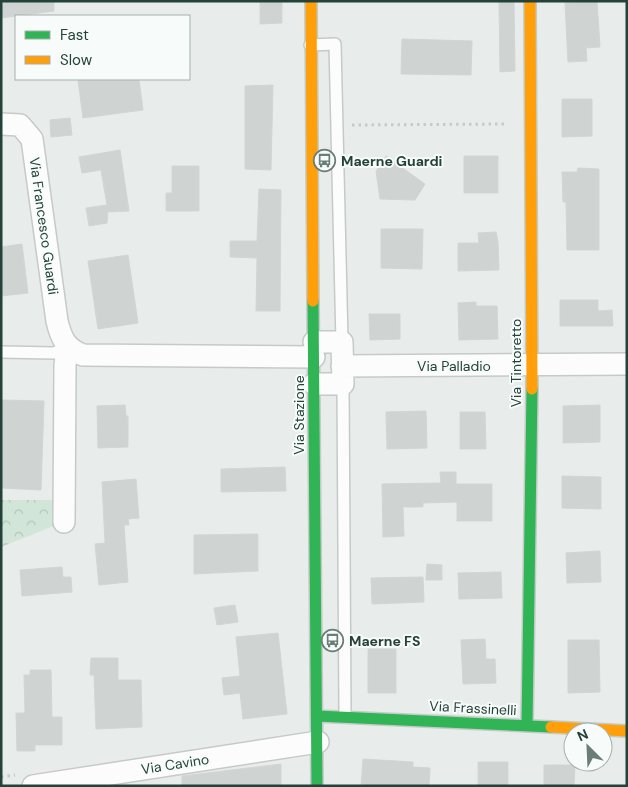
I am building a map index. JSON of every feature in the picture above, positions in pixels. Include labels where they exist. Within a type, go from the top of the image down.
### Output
[{"type":"street","name":"Via Stazione","points":[[310,1],[318,786]]},
{"type":"street","name":"Via Tintoretto","points":[[527,726],[532,365],[530,1]]},
{"type":"street","name":"Via Francesco Guardi","points":[[1,124],[20,125],[32,138],[57,321],[61,337],[67,347],[65,365],[64,522]]},
{"type":"street","points":[[67,347],[83,355],[314,349],[342,342],[342,375]]},
{"type":"street","name":"Via Palladio","points":[[314,384],[342,375],[532,365],[627,364]]},
{"type":"street","name":"Via Frassinelli","points":[[317,716],[627,731]]},
{"type":"street","name":"Via Cavino","points":[[33,786],[318,742]]},
{"type":"lane","points":[[310,45],[336,44],[336,125],[342,342]]},
{"type":"lane","points":[[1,352],[54,353],[67,347]]},
{"type":"lane","points":[[342,375],[345,716]]},
{"type":"path","points":[[336,125],[530,124]]},
{"type":"green space","points":[[1,500],[54,500],[54,526],[1,547]]},
{"type":"building","points":[[1,1],[54,1],[54,11],[1,18]]},
{"type":"building","points":[[260,1],[282,1],[282,23],[260,24]]},
{"type":"building","points":[[499,1],[514,1],[515,71],[500,72]]},
{"type":"building","points":[[597,1],[600,47],[586,48],[587,61],[568,62],[565,3]]},
{"type":"building","points":[[402,39],[472,41],[471,75],[401,74]]},
{"type":"building","points":[[78,80],[139,80],[143,110],[83,118]]},
{"type":"building","points":[[273,85],[271,170],[245,169],[245,86]]},
{"type":"building","points":[[562,99],[592,99],[592,136],[562,137]]},
{"type":"building","points":[[70,118],[72,135],[51,137],[50,120]]},
{"type":"building","points":[[120,150],[129,211],[108,212],[108,209],[107,223],[89,226],[86,208],[107,205],[101,170],[82,173],[79,157]]},
{"type":"building","points":[[386,156],[425,184],[415,200],[380,199],[376,171]]},
{"type":"building","points":[[464,156],[498,156],[498,193],[464,193]]},
{"type":"building","points":[[172,166],[199,166],[199,211],[166,211],[166,193],[172,193]]},
{"type":"building","points":[[578,168],[599,169],[599,250],[567,250],[566,202],[563,202],[562,172],[577,172]]},
{"type":"building","points":[[259,189],[281,190],[280,311],[256,311],[257,258],[230,257],[230,241],[257,241]]},
{"type":"building","points":[[381,229],[423,229],[422,269],[381,268]]},
{"type":"building","points":[[496,232],[499,270],[458,271],[458,243],[479,243],[478,233]]},
{"type":"building","points":[[22,244],[28,293],[1,296],[1,247]]},
{"type":"building","points":[[128,255],[138,323],[98,329],[88,261]]},
{"type":"building","points":[[560,300],[598,300],[598,311],[612,310],[613,326],[560,326]]},
{"type":"building","points":[[476,302],[476,306],[497,306],[498,339],[459,340],[458,303]]},
{"type":"building","points":[[369,314],[400,314],[400,339],[370,340]]},
{"type":"building","points":[[1,400],[44,401],[41,490],[1,488]]},
{"type":"building","points":[[125,405],[126,416],[128,416],[128,447],[98,448],[97,406]]},
{"type":"building","points":[[600,405],[600,442],[563,443],[563,406]]},
{"type":"building","points":[[426,411],[427,448],[387,449],[386,412]]},
{"type":"building","points":[[460,412],[485,412],[486,449],[460,449]]},
{"type":"building","points":[[285,467],[286,491],[221,492],[221,469]]},
{"type":"building","points":[[440,472],[456,472],[456,484],[492,484],[492,521],[457,521],[457,502],[423,503],[423,507],[403,507],[404,536],[383,537],[382,484],[441,483]]},
{"type":"building","points":[[562,476],[601,477],[601,509],[562,508]]},
{"type":"building","points":[[136,479],[139,518],[128,519],[129,525],[124,525],[128,582],[99,585],[95,544],[105,543],[102,482]]},
{"type":"building","points":[[258,534],[258,571],[194,574],[194,535]]},
{"type":"building","points":[[600,551],[601,582],[567,583],[566,553]]},
{"type":"building","points":[[427,564],[442,565],[442,580],[426,580]]},
{"type":"building","points":[[62,567],[63,577],[71,577],[72,592],[22,596],[20,570]]},
{"type":"building","points":[[501,572],[502,598],[459,599],[458,573]]},
{"type":"building","points":[[423,577],[424,602],[372,604],[371,578]]},
{"type":"building","points":[[235,605],[238,622],[217,625],[214,608]]},
{"type":"building","points":[[278,633],[287,714],[243,719],[240,693],[224,695],[222,678],[240,676],[236,637]]},
{"type":"building","points":[[485,639],[486,659],[495,659],[496,683],[463,684],[461,640]]},
{"type":"building","points":[[568,640],[599,640],[600,692],[568,693]]},
{"type":"building","points":[[368,649],[396,649],[396,693],[368,693]]},
{"type":"building","points":[[91,658],[118,658],[118,680],[141,680],[142,727],[96,729],[94,675],[90,675]]},
{"type":"building","points":[[30,670],[51,670],[52,717],[62,717],[62,745],[35,745],[35,751],[17,751],[16,713],[25,713],[24,675],[30,675]]},
{"type":"building","points":[[363,759],[413,762],[413,767],[430,768],[429,786],[361,786]]},
{"type":"building","points":[[478,762],[508,762],[508,786],[478,786]]},
{"type":"building","points":[[281,764],[281,786],[182,786],[182,776]]},
{"type":"building","points":[[544,765],[563,765],[563,772],[575,772],[574,786],[544,786]]},
{"type":"traffic: fast","points":[[313,301],[317,786]]},
{"type":"traffic: fast","points":[[527,726],[532,389]]},
{"type":"traffic: fast","points":[[317,716],[551,727]]},
{"type":"traffic: slow","points":[[311,1],[313,301]]},
{"type":"traffic: slow","points":[[530,1],[532,389]]},
{"type":"traffic: slow","points":[[551,727],[627,731]]},
{"type":"place","name":"Maerne Guardi","points":[[325,161]]},
{"type":"place","name":"Maerne FS","points":[[333,641]]}]
